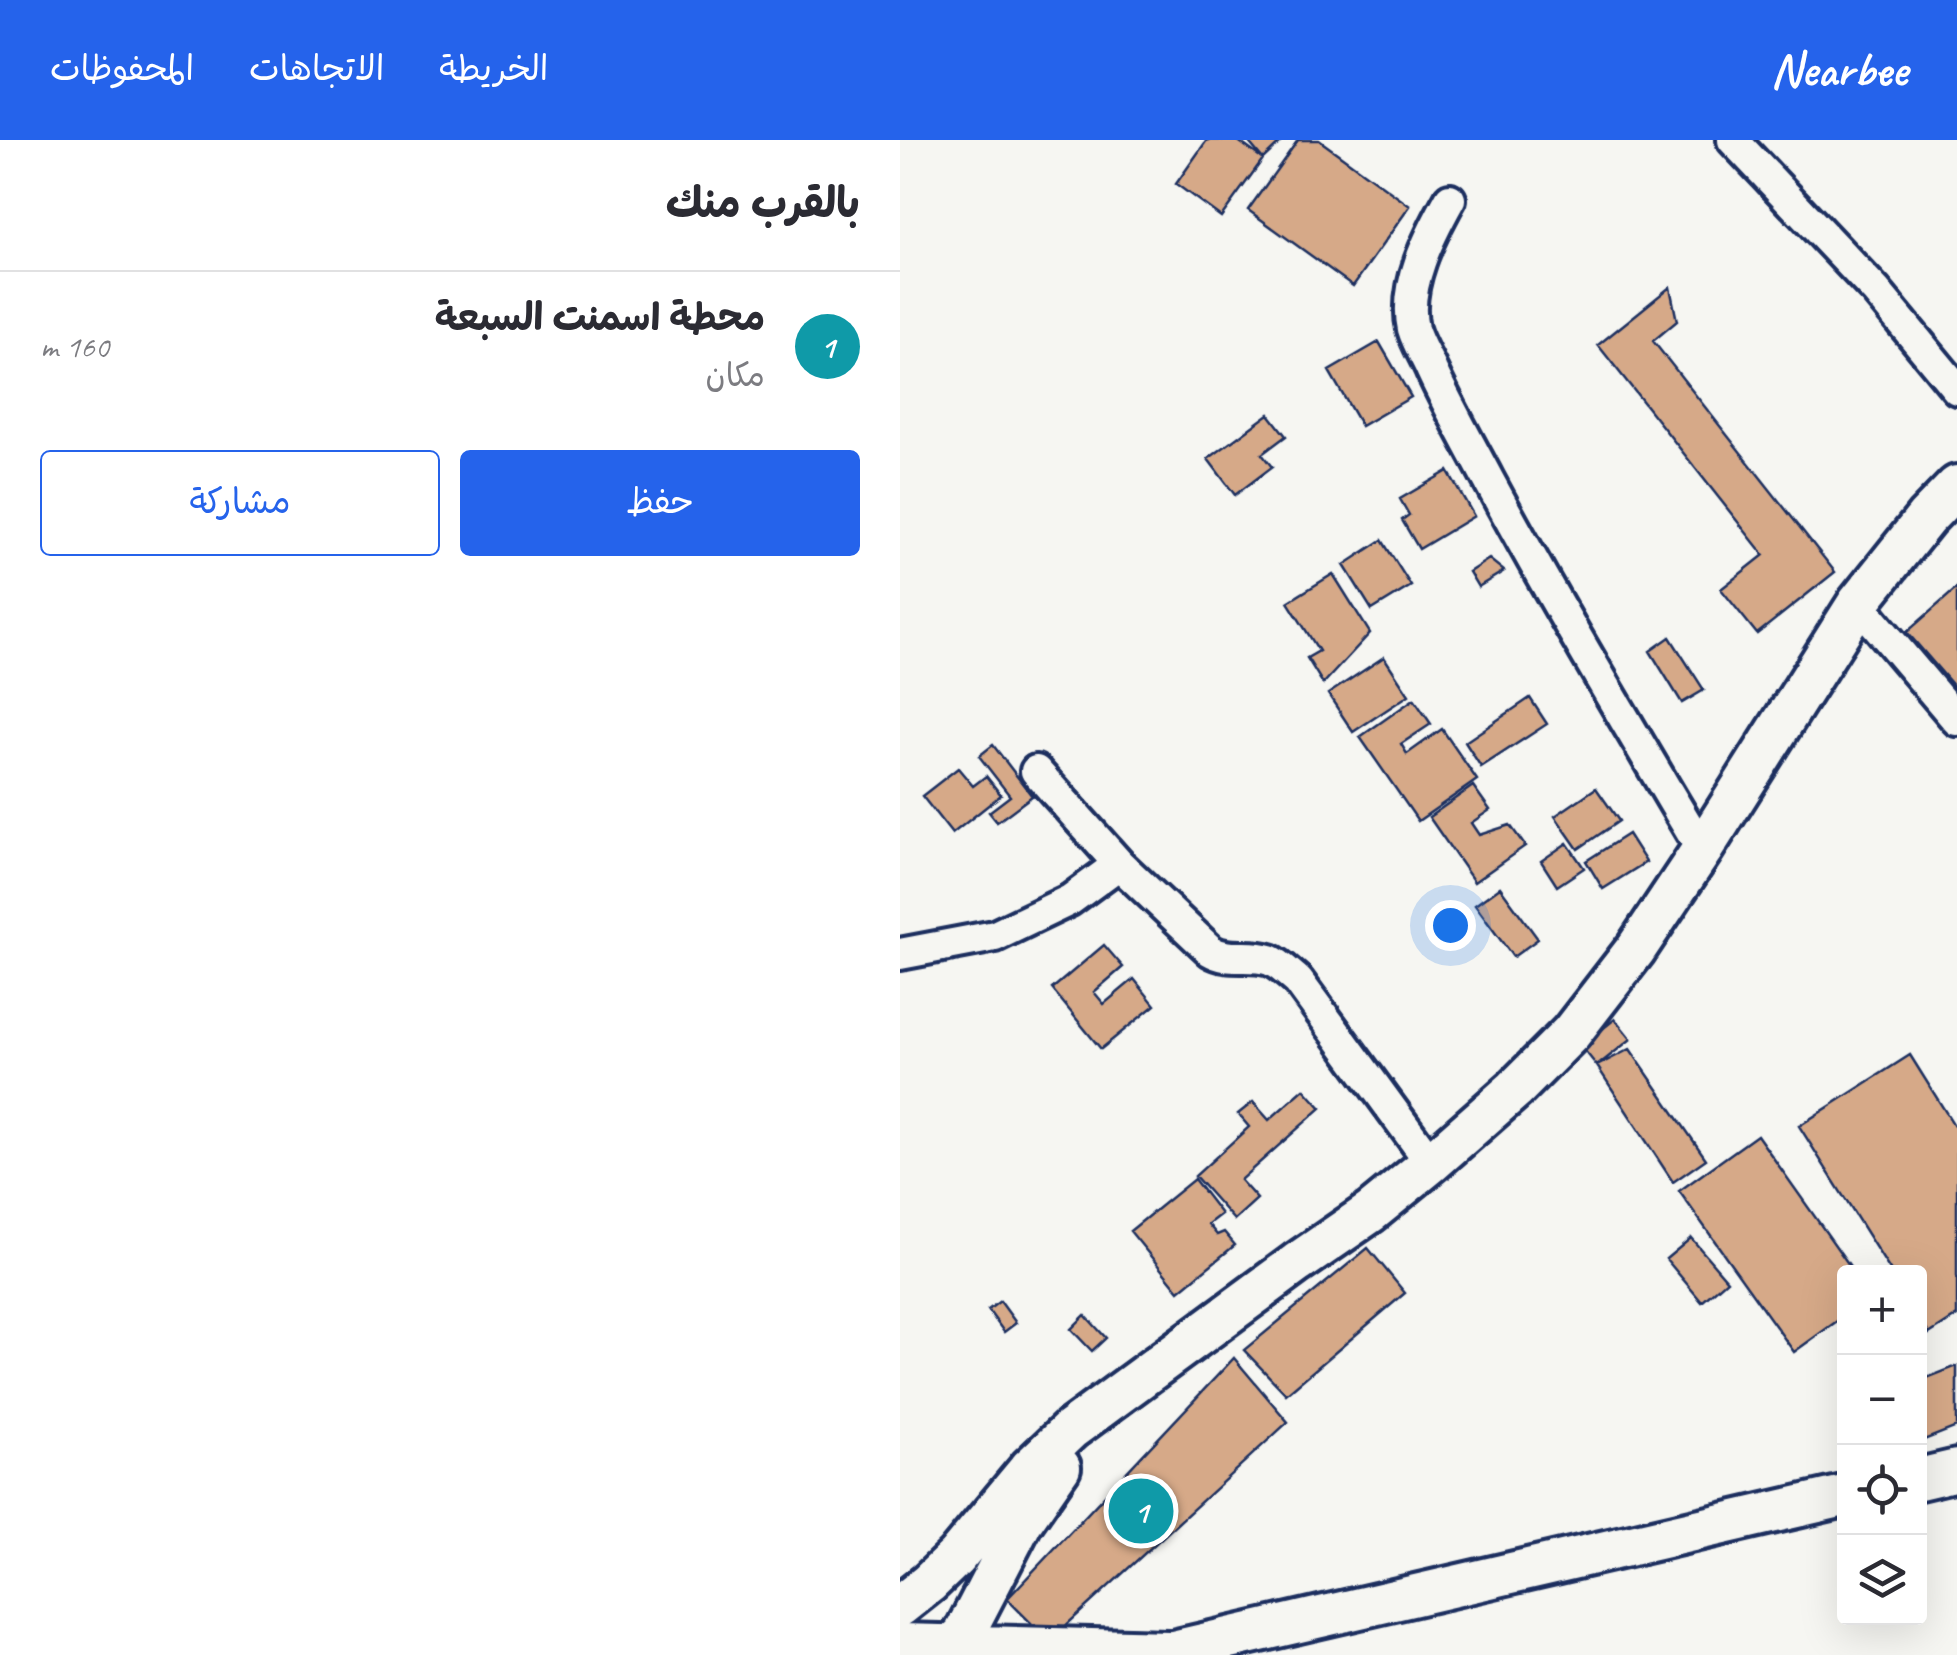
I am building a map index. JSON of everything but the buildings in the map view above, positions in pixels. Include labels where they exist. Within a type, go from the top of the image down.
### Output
[{"type":"street","points":[[1733,140],[1876,291],[1957,389]]},
{"type":"street","points":[[1450,199],[1426,243],[1414,291],[1414,330],[1447,404],[1496,494],[1599,678],[1702,850]]},
{"type":"street","points":[[900,1606],[956,1557],[1030,1468],[1070,1430],[1371,1212],[1515,1089],[1571,1033],[1636,950],[1858,603],[1957,486]]},
{"type":"street","points":[[1858,603],[1957,720]]},
{"type":"street","points":[[1036,771],[1119,864],[1198,940],[1222,958],[1242,956],[1275,962],[1298,981],[1432,1163]]},
{"type":"street","points":[[900,954],[995,936],[1070,900],[1119,864]]},
{"type":"street","points":[[956,1650],[1022,1522],[1103,1404]]},
{"type":"street","points":[[1927,1477],[1957,1470]]},
{"type":"street","points":[[900,1644],[956,1650],[1162,1653],[1837,1498]]},
{"type":"place","name":"محطة اسمنت السبعة","points":[[1141,1511]]}]
